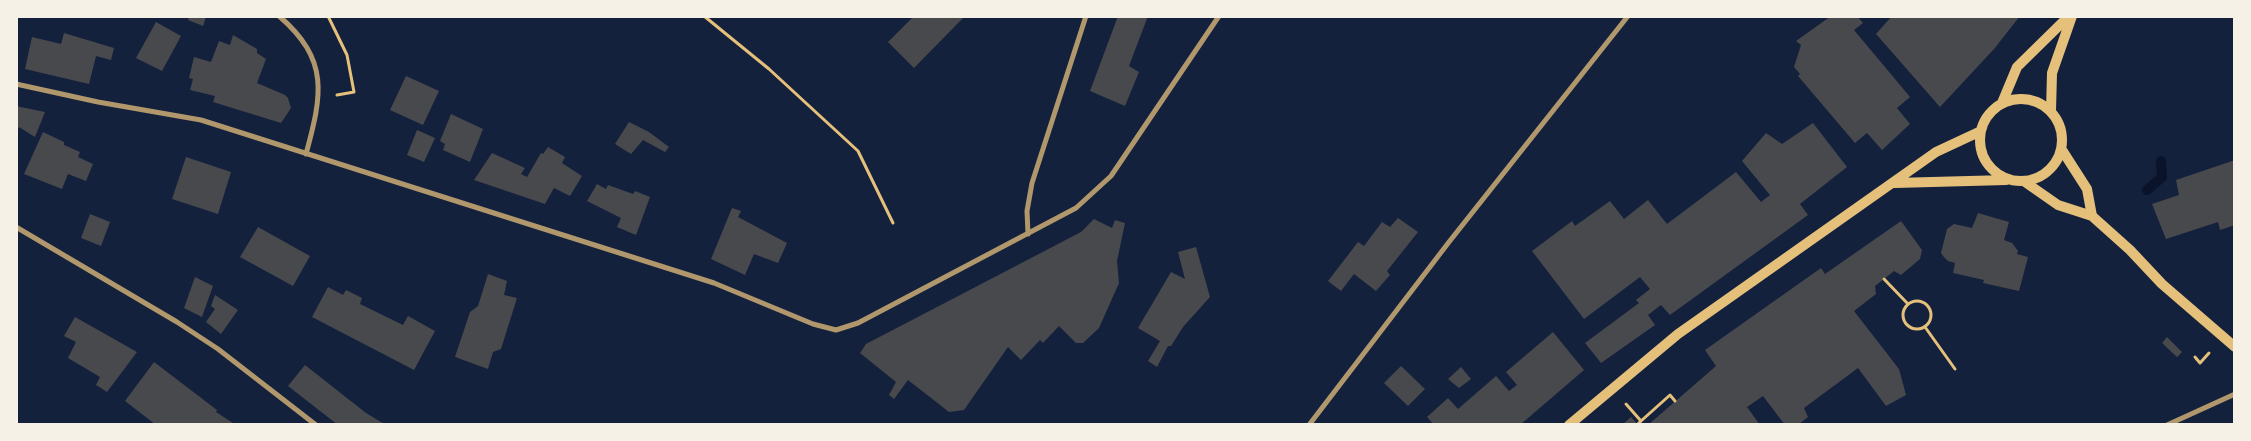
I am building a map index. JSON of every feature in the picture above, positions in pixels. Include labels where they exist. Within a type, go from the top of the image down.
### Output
[{"type":"main road","points":[[2010,180],[2000,176],[1985,160],[1980,146],[1981,131],[1988,116],[2002,103],[2017,67],[2071,16]]},
{"type":"main road","points":[[2051,111],[2052,73],[2071,16]]},
{"type":"main road","points":[[2002,103],[2019,99],[2036,102],[2051,111],[2061,129],[2062,150],[2056,164],[2046,173],[2025,182]]},
{"type":"main road","points":[[1569,425],[1678,334],[1936,152],[1981,131]]},
{"type":"main road","points":[[2062,150],[2086,189],[2092,216]]},
{"type":"main road","points":[[1895,182],[2010,180],[2025,182],[2058,204],[2092,216],[2130,250],[2162,284],[2235,348]]},
{"type":"street","points":[[279,16],[295,30],[316,64],[320,98],[306,154]]},
{"type":"street","points":[[1028,234],[1027,210],[1032,183],[1086,16]]},
{"type":"street","points":[[16,84],[98,102],[201,120],[714,283],[813,324],[836,330],[858,323],[1076,208],[1111,176],[1220,16]]},
{"type":"street","points":[[1309,425],[1449,242],[1628,16]]},
{"type":"street","points":[[16,227],[218,348],[316,425]]},
{"type":"street","points":[[2167,425],[2235,394]]},
{"type":"path","points":[[320,98],[354,92],[346,54],[328,16]]},
{"type":"path","points":[[704,16],[769,69],[858,151],[893,223]]},
{"type":"path","points":[[1884,279],[1908,304]]},
{"type":"path","points":[[1914,301],[1921,301],[1930,308],[1932,316],[1926,327],[1917,330],[1904,322],[1903,313],[1908,304],[1914,301]]},
{"type":"path","points":[[1926,327],[1955,369]]},
{"type":"path","points":[[1611,388],[1642,421]]},
{"type":"path","points":[[1638,424],[1670,395],[1675,401]]},
{"type":"building","points":[[189,16],[206,17],[203,26],[188,20]]},
{"type":"building","points":[[914,16],[965,16],[914,68],[888,42]]},
{"type":"building","points":[[1118,16],[1148,16],[1129,66],[1139,72],[1125,106],[1090,91]]},
{"type":"building","points":[[1831,16],[1857,16],[1863,23],[1854,30],[1910,97],[1897,108],[1910,124],[1882,150],[1867,133],[1855,143],[1798,76],[1800,74],[1794,67],[1801,45],[1796,41]]},
{"type":"building","points":[[1892,16],[2020,16],[1994,49],[1940,107],[1876,34]]},
{"type":"building","points":[[156,22],[181,36],[162,71],[136,58]]},
{"type":"building","points":[[64,33],[114,48],[111,60],[96,56],[89,84],[25,69],[32,37],[61,44]]},
{"type":"building","points":[[233,35],[257,49],[257,53],[266,59],[257,83],[288,98],[291,108],[281,123],[213,102],[215,96],[190,90],[193,79],[189,78],[194,57],[211,62],[219,41],[230,45]]},
{"type":"building","points":[[406,76],[439,91],[423,125],[390,110]]},
{"type":"building","points":[[16,106],[45,112],[35,137],[19,127],[16,133]]},
{"type":"building","points":[[451,114],[483,129],[470,162],[443,150],[445,144],[440,141]]},
{"type":"building","points":[[629,122],[649,132],[669,147],[665,152],[643,140],[631,154],[615,144]]},
{"type":"building","points":[[1813,123],[1847,167],[1800,204],[1808,215],[1670,315],[1661,305],[1648,315],[1655,325],[1601,363],[1585,343],[1639,303],[1636,300],[1650,289],[1640,277],[1584,319],[1532,251],[1572,221],[1575,226],[1610,201],[1624,219],[1648,200],[1667,224],[1736,172],[1761,202],[1770,195],[1742,161],[1766,133],[1782,144]]},
{"type":"building","points":[[417,130],[435,138],[424,162],[407,155]]},
{"type":"building","points":[[43,132],[80,152],[78,157],[93,164],[86,181],[68,174],[62,189],[24,174]]},
{"type":"building","points":[[548,147],[565,157],[562,163],[582,176],[570,196],[554,188],[545,204],[474,180],[492,153],[525,168],[521,174],[527,177],[541,153],[543,154]]},
{"type":"building","points":[[186,157],[231,172],[218,214],[172,199]]},
{"type":"building","points":[[2235,160],[2235,225],[2220,230],[2218,222],[2166,239],[2152,204],[2179,195],[2176,180]]},
{"type":"building","points":[[597,184],[606,189],[608,185],[633,194],[635,191],[650,197],[636,235],[617,227],[621,218],[587,201]]},
{"type":"building","points":[[732,208],[741,211],[738,217],[787,243],[778,263],[754,254],[745,275],[711,259]]},
{"type":"building","points":[[1978,213],[2009,222],[2004,240],[2012,243],[2018,251],[2017,254],[2028,257],[2019,291],[1983,283],[1984,280],[1953,273],[1955,263],[1948,261],[1941,253],[1947,229],[1954,224],[1972,228]]},
{"type":"building","points":[[90,214],[110,222],[101,246],[81,238]]},
{"type":"building","points":[[1398,218],[1418,232],[1387,271],[1390,275],[1376,291],[1354,274],[1341,291],[1328,281],[1358,242],[1364,246],[1382,222],[1390,227]]},
{"type":"building","points":[[1094,219],[1112,228],[1115,220],[1125,223],[1117,261],[1119,283],[1099,328],[1083,343],[1076,343],[1059,326],[1043,343],[1040,340],[1021,360],[1008,347],[964,410],[949,412],[908,380],[894,399],[889,395],[896,382],[860,353],[866,344],[1081,232]]},
{"type":"building","points":[[1901,221],[1922,250],[1920,259],[1901,275],[1894,271],[1875,286],[1876,294],[1854,311],[1899,369],[1906,395],[1886,406],[1858,368],[1804,408],[1808,417],[1798,425],[1785,425],[1763,396],[1747,407],[1760,425],[1648,425],[1716,366],[1705,350],[1821,268],[1825,274]]},
{"type":"building","points":[[258,227],[310,256],[293,286],[240,257]]},
{"type":"building","points":[[1196,247],[1210,297],[1183,327],[1171,346],[1168,346],[1157,367],[1148,361],[1160,341],[1138,328],[1171,272],[1185,279],[1178,252]]},
{"type":"building","points":[[488,274],[507,281],[504,295],[517,298],[501,349],[493,352],[488,369],[455,357],[470,312],[478,306]]},
{"type":"building","points":[[195,277],[213,286],[202,317],[184,308]]},
{"type":"building","points":[[328,287],[343,295],[346,290],[362,298],[360,304],[403,325],[408,316],[435,331],[414,370],[312,317]]},
{"type":"building","points":[[215,295],[238,310],[221,334],[206,322],[215,309],[211,306]]},
{"type":"building","points":[[75,317],[137,352],[107,392],[96,385],[100,377],[68,358],[76,342],[64,336]]},
{"type":"building","points":[[1553,332],[1584,370],[1520,425],[1434,425],[1427,417],[1448,398],[1458,409],[1496,376],[1509,391],[1517,385],[1506,372]]},
{"type":"building","points":[[2167,337],[2182,352],[2177,357],[2162,343]]},
{"type":"building","points":[[154,362],[217,410],[216,412],[236,425],[156,425],[125,401]]},
{"type":"building","points":[[305,365],[366,413],[386,425],[338,425],[288,386]]},
{"type":"building","points":[[1401,366],[1425,389],[1408,406],[1384,383]]},
{"type":"building","points":[[1461,367],[1471,379],[1459,388],[1448,379]]},
{"type":"building","points":[[1631,417],[1638,425],[1622,425]]},
{"type":"waterway","points":[[2147,190],[2162,177],[2161,161]]}]
